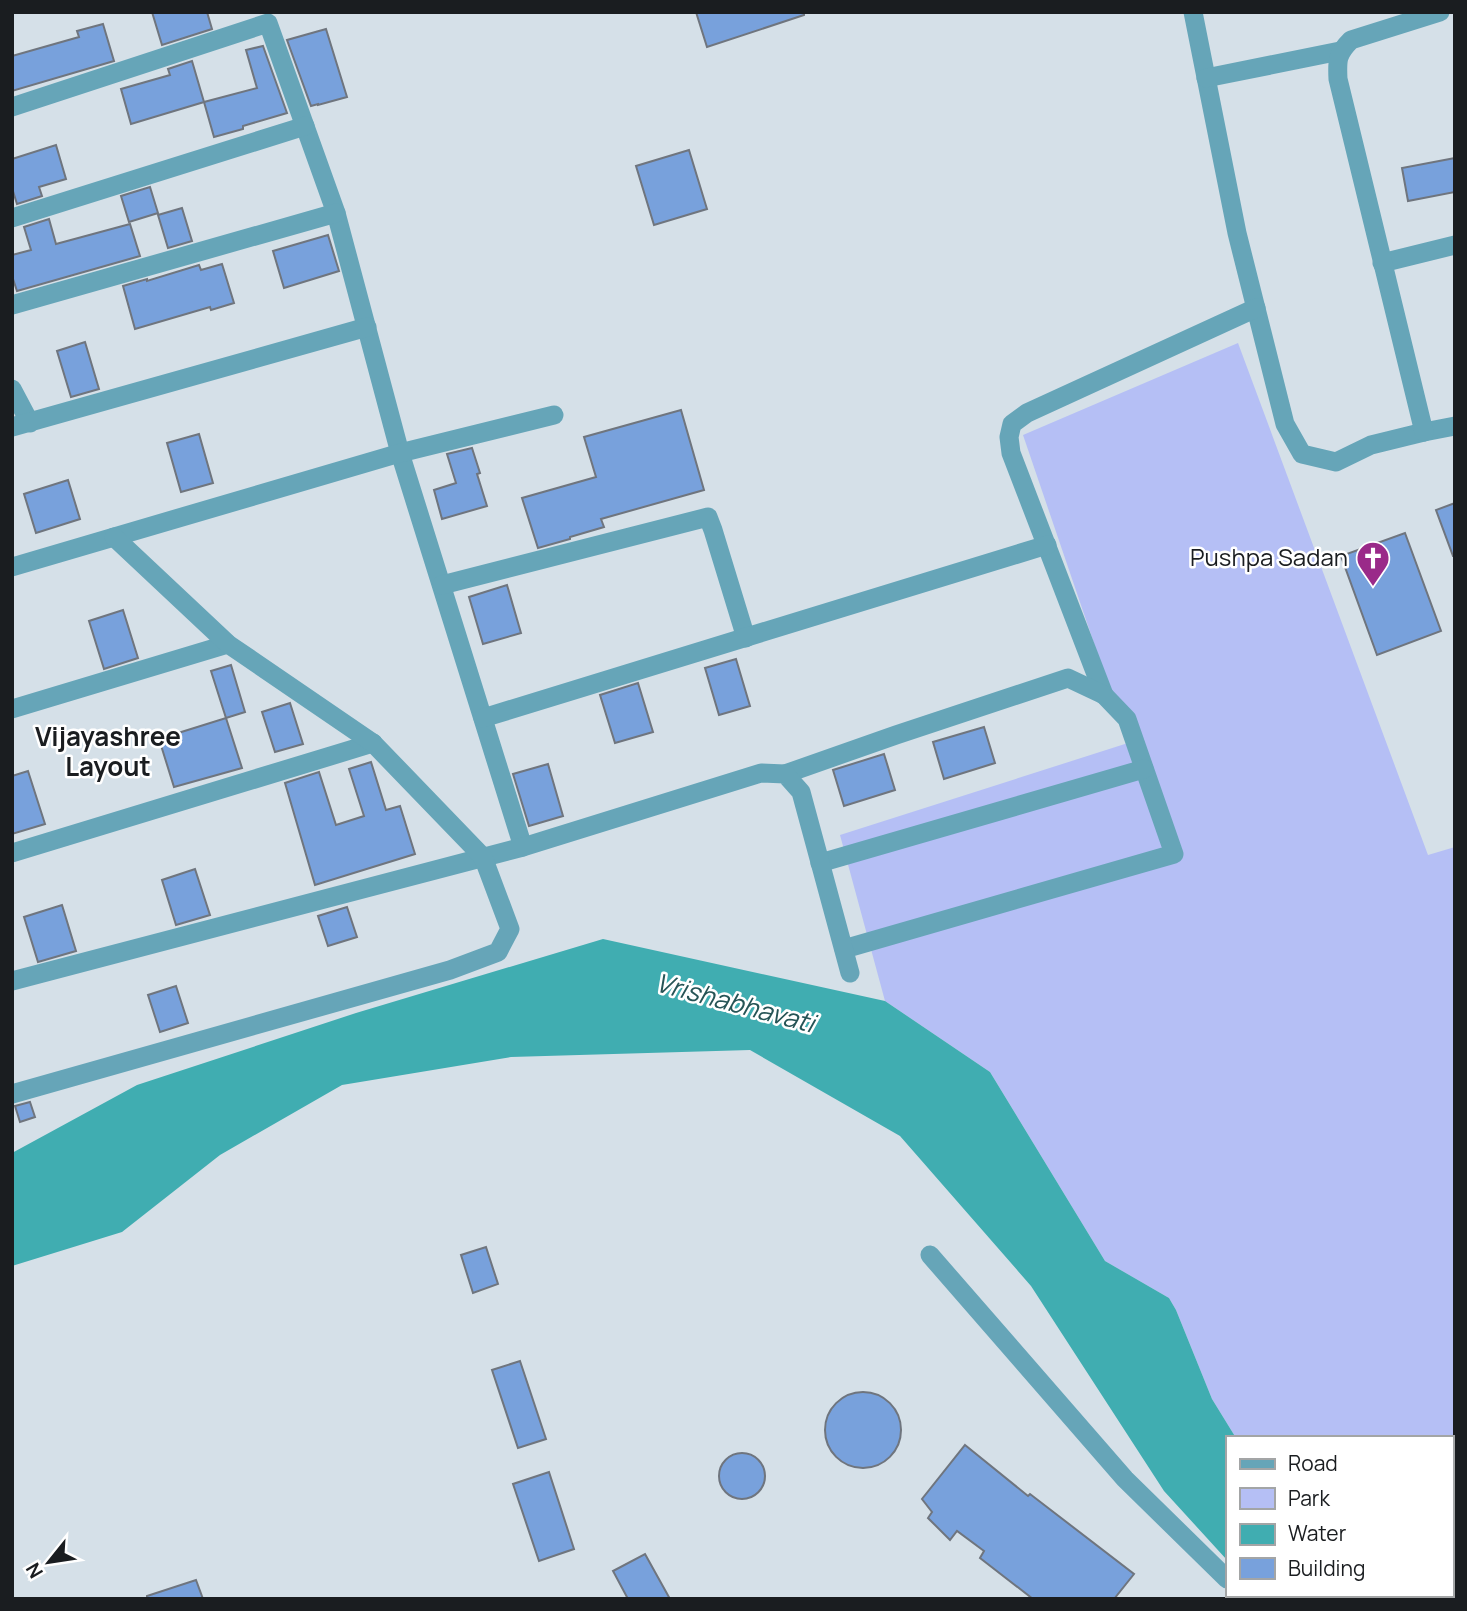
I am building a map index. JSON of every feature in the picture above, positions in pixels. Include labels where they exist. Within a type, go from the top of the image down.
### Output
[{"type":"street","points":[[1193,12],[1237,233],[1285,424],[1302,454],[1336,462],[1371,445],[1455,426]]},
{"type":"street","points":[[1424,432],[1338,79],[1337,63],[1340,51],[1351,40],[1440,12]]},
{"type":"street","points":[[12,107],[268,23],[336,213],[400,453],[523,847]]},
{"type":"street","points":[[1206,78],[1340,51]]},
{"type":"street","points":[[12,218],[305,126]]},
{"type":"street","points":[[12,305],[336,213]]},
{"type":"street","points":[[1382,263],[1455,245]]},
{"type":"street","points":[[1104,695],[1011,453],[1009,436],[1012,424],[1027,413],[1256,307]]},
{"type":"street","points":[[12,389],[21,425],[367,327]]},
{"type":"street","points":[[12,567],[400,453],[554,415]]},
{"type":"street","points":[[442,585],[708,517],[746,638]]},
{"type":"street","points":[[12,1094],[450,970],[498,952],[510,929],[483,857],[373,743],[228,644],[114,537]]},
{"type":"street","points":[[483,718],[1046,545]]},
{"type":"street","points":[[12,709],[228,644]]},
{"type":"street","points":[[12,981],[523,847],[761,773],[785,774],[1068,678],[1104,695],[1127,719],[1174,854],[844,949]]},
{"type":"street","points":[[12,853],[373,743]]},
{"type":"street","points":[[820,863],[1144,769]]},
{"type":"street","points":[[785,774],[801,792],[850,974]]},
{"type":"street","points":[[930,1255],[1125,1479],[1226,1578]]},
{"type":"green space","points":[[1238,343],[1428,855],[1455,847],[1455,1433],[1453,1436],[1235,1436],[1212,1399],[1169,1298],[1105,1261],[990,1072],[885,1001],[840,835],[1128,743],[1023,435]]},
{"type":"water","name":"Vrishabhavati","points":[[603,939],[885,1001],[990,1072],[1105,1261],[1169,1298],[1212,1399],[1235,1436],[1226,1436],[1226,1559],[1164,1491],[1031,1286],[900,1136],[750,1050],[511,1057],[342,1085],[220,1155],[122,1232],[12,1266],[12,1153],[137,1085],[356,1013]]},
{"type":"water","points":[[1455,1433],[1453,1576],[1453,1436]]},
{"type":"water","points":[[1304,1597],[1423,1597],[1420,1599]]},
{"type":"building","points":[[152,12],[207,12],[212,29],[162,45]]},
{"type":"building","points":[[696,12],[804,12],[804,15],[707,47]]},
{"type":"building","points":[[103,24],[114,61],[12,91],[12,56],[79,37],[77,31]]},
{"type":"building","points":[[326,29],[347,97],[311,106],[287,40]]},
{"type":"building","points":[[263,46],[287,113],[214,137],[204,102],[257,88],[246,50]]},
{"type":"building","points":[[192,61],[204,102],[131,124],[121,89],[170,75],[168,69]]},
{"type":"building","points":[[56,145],[66,179],[39,187],[42,196],[17,204],[12,188],[12,159]]},
{"type":"building","points":[[689,150],[707,209],[654,225],[636,166]]},
{"type":"building","points":[[1455,158],[1455,192],[1408,201],[1402,168]]},
{"type":"building","points":[[150,187],[158,213],[129,222],[121,196]]},
{"type":"building","points":[[182,208],[192,241],[168,248],[158,215]]},
{"type":"building","points":[[49,219],[56,244],[130,224],[140,256],[17,291],[12,276],[12,255],[31,250],[24,227]]},
{"type":"building","points":[[328,235],[339,271],[284,288],[273,251]]},
{"type":"building","points":[[222,264],[234,303],[211,310],[210,307],[135,329],[123,286],[199,265],[201,270]]},
{"type":"building","points":[[85,342],[99,389],[71,397],[57,351]]},
{"type":"building","points":[[681,410],[704,490],[601,519],[604,527],[538,548],[522,498],[596,477],[584,437]]},
{"type":"building","points":[[199,434],[213,483],[181,492],[167,443]]},
{"type":"building","points":[[472,448],[487,506],[442,519],[434,490],[456,483],[447,454]]},
{"type":"building","points":[[68,480],[80,519],[36,533],[24,494]]},
{"type":"building","points":[[1455,503],[1455,556],[1453,556],[1436,510]]},
{"type":"building","points":[[1405,533],[1441,631],[1377,655],[1341,556]]},
{"type":"building","points":[[507,585],[521,633],[483,644],[469,597]]},
{"type":"building","points":[[123,610],[138,658],[104,669],[89,621]]},
{"type":"building","points":[[736,659],[750,706],[719,715],[705,668]]},
{"type":"building","points":[[231,665],[245,712],[226,718],[211,671]]},
{"type":"building","points":[[638,683],[653,732],[615,743],[600,695]]},
{"type":"building","points":[[290,703],[303,744],[275,752],[262,712]]},
{"type":"building","points":[[226,718],[242,768],[174,787],[159,739]]},
{"type":"building","points":[[984,727],[995,763],[944,779],[933,742]]},
{"type":"building","points":[[884,754],[895,790],[844,806],[833,770]]},
{"type":"building","points":[[371,762],[386,810],[400,806],[415,854],[315,885],[285,783],[319,772],[336,825],[364,816],[349,769]]},
{"type":"building","points":[[548,764],[563,816],[529,826],[513,774]]},
{"type":"building","points":[[28,771],[45,824],[12,834],[12,776]]},
{"type":"building","points":[[195,869],[210,915],[176,925],[162,880]]},
{"type":"building","points":[[62,905],[76,951],[38,962],[24,917]]},
{"type":"building","points":[[347,907],[357,937],[328,946],[318,916]]},
{"type":"building","points":[[176,986],[188,1023],[160,1032],[148,995]]},
{"type":"building","points":[[30,1102],[35,1117],[20,1122],[15,1106]]},
{"type":"building","points":[[486,1247],[498,1284],[473,1293],[461,1255]]},
{"type":"building","points":[[520,1361],[546,1439],[518,1448],[492,1370]]},
{"type":"building","points":[[863,1392],[877,1395],[890,1403],[898,1416],[901,1430],[898,1444],[890,1457],[877,1465],[863,1468],[849,1465],[836,1457],[828,1444],[825,1430],[828,1416],[836,1403],[849,1395]]},
{"type":"building","points":[[965,1445],[1028,1496],[1030,1494],[1134,1574],[1114,1599],[1033,1599],[980,1558],[984,1551],[957,1531],[950,1540],[928,1518],[932,1512],[922,1499]]},
{"type":"building","points":[[742,1453],[751,1454],[758,1460],[764,1467],[764,1485],[758,1492],[751,1498],[742,1499],[733,1498],[726,1492],[720,1485],[719,1476],[720,1467],[726,1460],[733,1454]]},
{"type":"building","points":[[549,1472],[574,1549],[539,1561],[513,1484]]},
{"type":"building","points":[[645,1554],[670,1599],[628,1599],[613,1571]]},
{"type":"building","points":[[196,1580],[203,1599],[147,1599],[147,1596]]},
{"type":"place","name":"Pushpa Sadan","points":[[1373,588]]},
{"type":"district","name":"Vijayashree Layout","points":[[108,752]]}]
